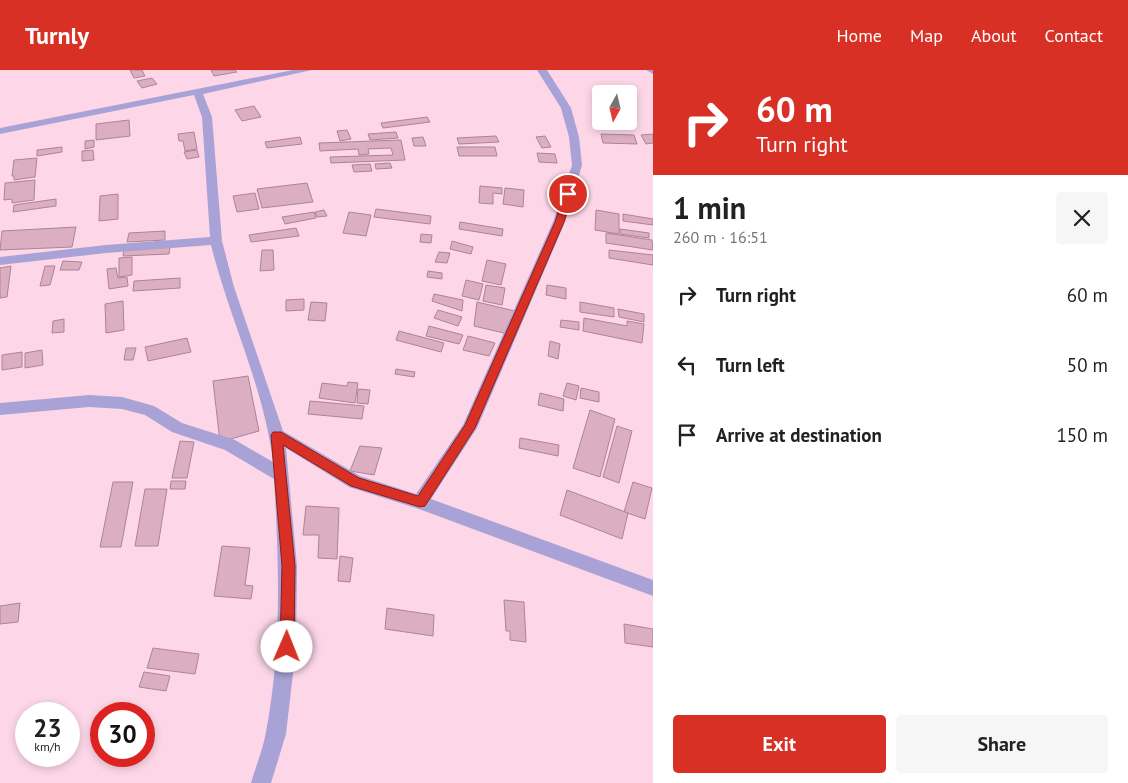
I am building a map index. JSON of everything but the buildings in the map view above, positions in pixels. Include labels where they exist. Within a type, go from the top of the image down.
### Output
[{"type":"street","points":[[0,131],[307,70]]},
{"type":"street","points":[[420,502],[469,428],[559,222],[577,165],[574,137],[566,108],[542,70]]},
{"type":"street","points":[[197,91],[207,117],[216,241],[228,287],[252,354],[277,435],[282,475],[288,566],[287,647],[276,734],[262,783]]},
{"type":"street","points":[[0,261],[106,249],[216,241]]},
{"type":"street","points":[[0,409],[89,402],[122,403],[149,410],[178,428],[230,445],[282,475]]},
{"type":"street","points":[[277,435],[355,482],[420,502],[653,588]]},
{"type":"route","points":[[287,647],[288,566],[282,475],[277,435],[355,482],[420,502],[469,428],[559,222],[568,194]]}]
